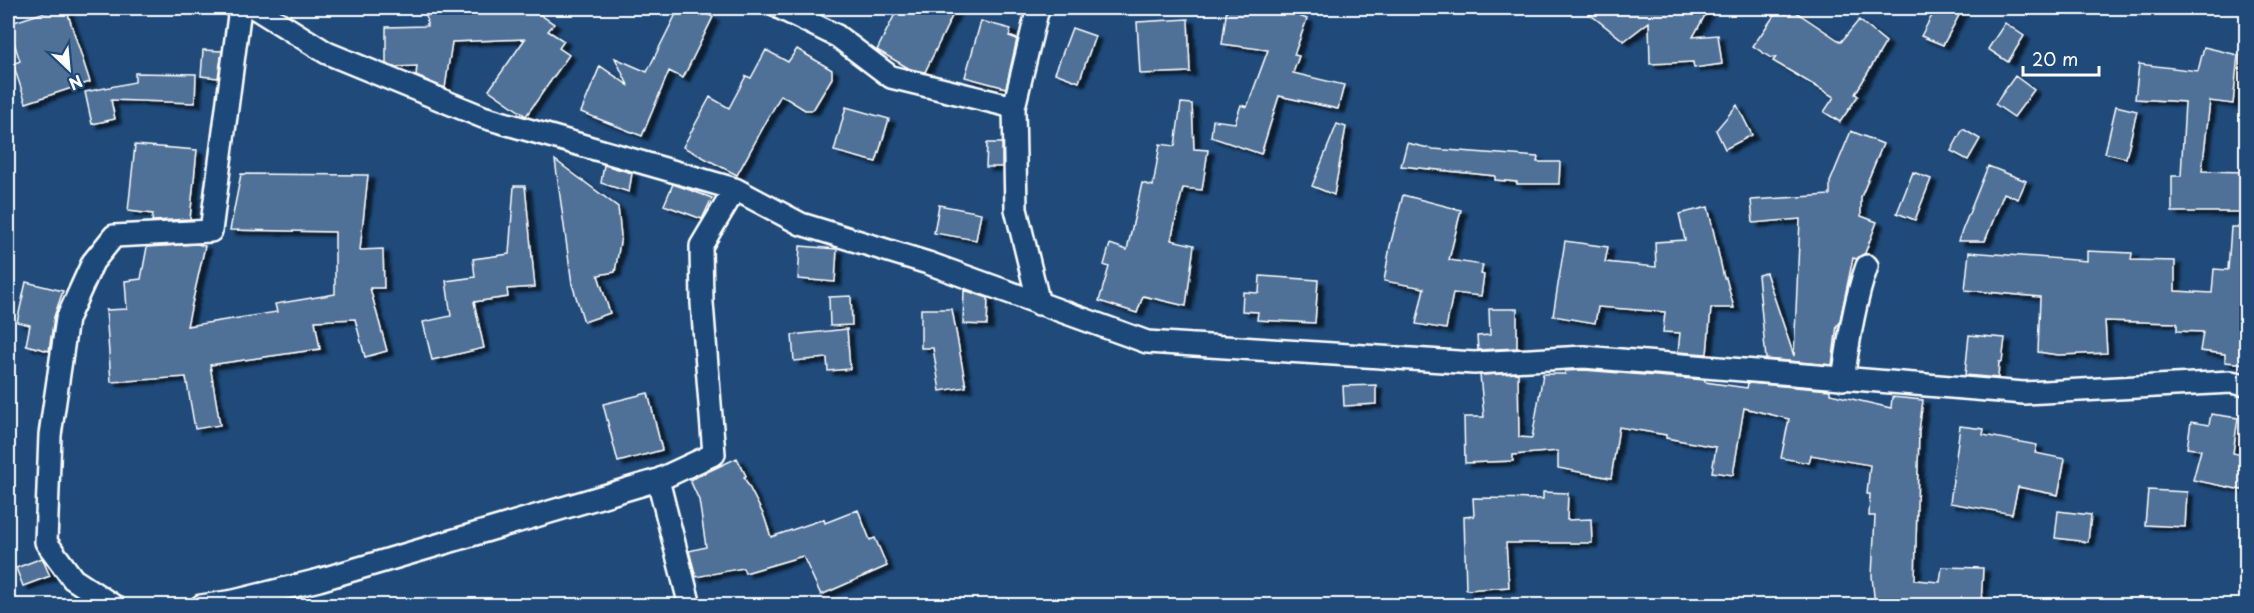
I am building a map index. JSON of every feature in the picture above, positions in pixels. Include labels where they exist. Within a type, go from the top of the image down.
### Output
[{"type":"street","points":[[114,606],[73,579],[46,542],[50,435],[67,319],[93,262],[114,236],[211,231],[240,8]]},
{"type":"street","points":[[255,8],[327,53],[483,117],[735,189],[801,224],[928,263],[1148,342],[1474,363],[1584,357],[2024,393],[2230,382],[2247,385]]},
{"type":"street","points":[[780,8],[837,36],[891,76],[1014,107]]},
{"type":"street","points":[[1039,304],[1016,209],[1014,107],[1037,12],[1040,8]]},
{"type":"street","points":[[201,606],[234,601],[319,580],[658,480],[714,454],[702,303],[701,246],[735,189]]},
{"type":"street","points":[[1844,379],[1850,329],[1867,266]]},
{"type":"street","points":[[658,480],[690,606]]},
{"type":"building","points":[[58,8],[66,8],[90,82],[26,103],[13,64],[20,61],[8,24]]},
{"type":"building","points":[[426,8],[530,8],[554,24],[548,31],[564,41],[559,48],[569,55],[526,116],[489,90],[525,39],[452,42],[445,88],[416,76],[417,66],[394,67],[386,64],[386,27],[427,26]]},
{"type":"building","points":[[679,8],[693,8],[713,17],[683,78],[669,71],[642,136],[581,112],[600,66],[628,85],[615,58],[647,72]]},
{"type":"building","points":[[898,8],[956,8],[925,72],[910,69],[877,50]]},
{"type":"building","points":[[1227,8],[1297,8],[1294,14],[1307,19],[1294,55],[1299,56],[1293,73],[1344,85],[1338,109],[1279,96],[1261,154],[1211,137],[1213,120],[1235,123],[1241,105],[1247,107],[1268,50],[1222,44]]},
{"type":"building","points":[[1582,8],[1709,8],[1693,37],[1718,35],[1722,64],[1694,68],[1693,62],[1650,64],[1649,22],[1624,41]]},
{"type":"building","points":[[1790,8],[1841,42],[1859,20],[1886,42],[1855,94],[1858,96],[1840,122],[1824,112],[1834,97],[1773,61],[1776,57],[1771,58],[1753,46],[1778,10],[1786,14]]},
{"type":"building","points":[[1936,8],[1963,8],[1943,45],[1921,36]]},
{"type":"building","points":[[1188,19],[1190,72],[1140,74],[1137,22]]},
{"type":"building","points":[[981,21],[1011,29],[1009,36],[1017,39],[1006,88],[965,77]]},
{"type":"building","points":[[2005,23],[2024,36],[2008,62],[1988,49]]},
{"type":"building","points":[[1072,28],[1095,36],[1079,82],[1055,73]]},
{"type":"building","points":[[2204,47],[2238,55],[2233,104],[2210,101],[2202,171],[2247,172],[2247,212],[2172,212],[2172,176],[2181,176],[2185,102],[2135,99],[2139,64],[2198,71]]},
{"type":"building","points":[[797,49],[832,70],[832,78],[813,110],[805,110],[781,95],[737,175],[683,147],[710,97],[729,108],[746,76],[751,78],[766,50],[788,62]]},
{"type":"building","points":[[203,50],[222,51],[218,78],[201,76]]},
{"type":"building","points":[[135,73],[196,74],[195,103],[111,100],[115,119],[92,124],[85,92],[135,82]]},
{"type":"building","points":[[2015,76],[2034,90],[2014,117],[1995,104]]},
{"type":"building","points":[[1181,103],[1192,104],[1194,149],[1208,150],[1202,190],[1183,188],[1171,240],[1194,245],[1186,306],[1143,296],[1137,313],[1099,301],[1109,267],[1104,265],[1110,244],[1127,250],[1142,183],[1153,186],[1160,144],[1175,146]]},
{"type":"building","points":[[1737,105],[1752,135],[1725,149],[1716,130]]},
{"type":"building","points":[[2116,106],[2137,111],[2126,158],[2105,153]]},
{"type":"building","points":[[846,107],[889,119],[876,162],[834,151]]},
{"type":"building","points":[[1337,124],[1346,127],[1334,195],[1312,186]]},
{"type":"building","points":[[1963,129],[1980,139],[1968,160],[1951,151]]},
{"type":"building","points":[[1851,131],[1883,144],[1861,197],[1861,216],[1877,222],[1865,253],[1857,259],[1853,258],[1839,325],[1837,325],[1832,365],[1766,359],[1758,275],[1766,273],[1794,356],[1800,219],[1753,223],[1751,200],[1830,195],[1830,182]]},
{"type":"building","points":[[987,143],[1002,143],[1002,167],[986,167]]},
{"type":"building","points":[[1407,143],[1433,149],[1538,157],[1537,162],[1560,162],[1559,184],[1517,184],[1517,182],[1495,180],[1495,176],[1401,166]]},
{"type":"building","points":[[135,145],[197,150],[190,219],[152,221],[153,214],[128,211]]},
{"type":"building","points":[[555,160],[618,207],[621,236],[615,272],[598,275],[610,313],[584,322],[572,284]]},
{"type":"building","points":[[604,165],[632,173],[629,192],[601,183]]},
{"type":"building","points":[[1988,166],[2026,181],[2018,199],[2004,193],[1985,241],[1958,241]]},
{"type":"building","points":[[1913,172],[1931,179],[1915,220],[1897,213]]},
{"type":"building","points":[[241,174],[368,175],[360,250],[383,249],[384,288],[370,288],[387,351],[365,357],[355,319],[315,321],[320,349],[210,365],[220,425],[195,429],[186,377],[111,382],[106,310],[127,309],[125,281],[141,279],[147,247],[197,244],[205,246],[187,326],[277,312],[275,304],[335,294],[335,232],[230,230]]},
{"type":"building","points":[[673,184],[712,198],[702,219],[664,205]]},
{"type":"building","points":[[514,186],[525,186],[535,287],[507,289],[508,297],[474,302],[484,348],[432,360],[423,322],[451,316],[446,281],[475,277],[473,259],[509,254]]},
{"type":"building","points":[[1403,195],[1461,210],[1449,260],[1483,265],[1481,296],[1453,293],[1446,329],[1416,324],[1424,288],[1384,281]]},
{"type":"building","points":[[939,205],[981,213],[976,240],[934,233]]},
{"type":"building","points":[[1708,207],[1724,278],[1726,278],[1734,308],[1711,308],[1707,354],[1678,352],[1680,333],[1663,332],[1665,312],[1598,307],[1595,323],[1553,316],[1565,241],[1608,247],[1605,262],[1656,267],[1655,242],[1685,240],[1679,214]]},
{"type":"building","points":[[2231,227],[2247,227],[2247,364],[2225,362],[2225,354],[2200,351],[2203,332],[2177,331],[2177,323],[2105,321],[2107,353],[2058,355],[2038,352],[2040,297],[1965,290],[1969,252],[2087,261],[2087,251],[2132,253],[2131,260],[2175,261],[2175,291],[2212,293],[2214,269],[2228,270]]},
{"type":"building","points":[[800,246],[837,249],[835,282],[798,279]]},
{"type":"building","points":[[1260,276],[1318,280],[1315,323],[1257,320],[1258,312],[1242,311],[1243,292],[1259,293]]},
{"type":"building","points":[[26,282],[63,291],[54,317],[49,351],[26,345],[30,325],[17,322]]},
{"type":"building","points":[[964,290],[988,298],[987,325],[963,324]]},
{"type":"building","points":[[851,296],[852,325],[830,326],[829,297]]},
{"type":"building","points":[[921,309],[952,309],[966,387],[940,391],[933,348],[921,348]]},
{"type":"building","points":[[1489,309],[1517,309],[1517,348],[1478,350],[1477,336],[1490,335]]},
{"type":"building","points":[[847,329],[850,369],[828,371],[827,358],[794,361],[792,335]]},
{"type":"building","points":[[1969,335],[2005,338],[1998,378],[1965,375]]},
{"type":"building","points":[[1584,370],[1705,380],[1705,382],[1747,388],[1748,383],[1830,390],[1830,394],[1891,408],[1892,397],[1923,400],[1919,431],[1915,580],[1940,582],[1942,567],[1983,568],[1981,606],[1875,606],[1872,576],[1875,516],[1869,516],[1870,494],[1867,494],[1870,465],[1811,455],[1809,463],[1781,458],[1789,419],[1744,408],[1733,475],[1712,472],[1716,447],[1619,427],[1611,478],[1558,468],[1558,451],[1513,455],[1513,461],[1465,463],[1464,417],[1484,417],[1480,375],[1518,373],[1519,437],[1532,438],[1543,374],[1565,374],[1565,371]]},
{"type":"building","points":[[1376,385],[1376,404],[1344,406],[1343,386]]},
{"type":"building","points":[[648,393],[662,450],[618,462],[603,404]]},
{"type":"building","points":[[2211,414],[2238,418],[2233,453],[2247,456],[2247,491],[2193,480],[2201,450],[2187,448],[2191,422],[2209,425]]},
{"type":"building","points":[[1960,426],[1984,429],[1983,435],[2037,445],[2035,453],[2065,459],[2058,495],[2018,487],[2012,514],[1950,503]]},
{"type":"building","points":[[737,458],[764,516],[771,537],[824,519],[825,523],[858,510],[870,540],[875,538],[887,566],[821,595],[803,556],[745,573],[743,568],[696,577],[689,551],[706,547],[699,500],[690,480]]},
{"type":"building","points":[[2148,490],[2187,492],[2185,527],[2145,525]]},
{"type":"building","points":[[1543,492],[1568,493],[1567,520],[1591,519],[1592,543],[1506,543],[1509,587],[1466,590],[1464,517],[1474,516],[1473,498],[1543,499]]},
{"type":"building","points":[[2058,511],[2091,515],[2088,542],[2055,538]]},
{"type":"building","points":[[42,558],[50,576],[23,586],[16,568]]}]
